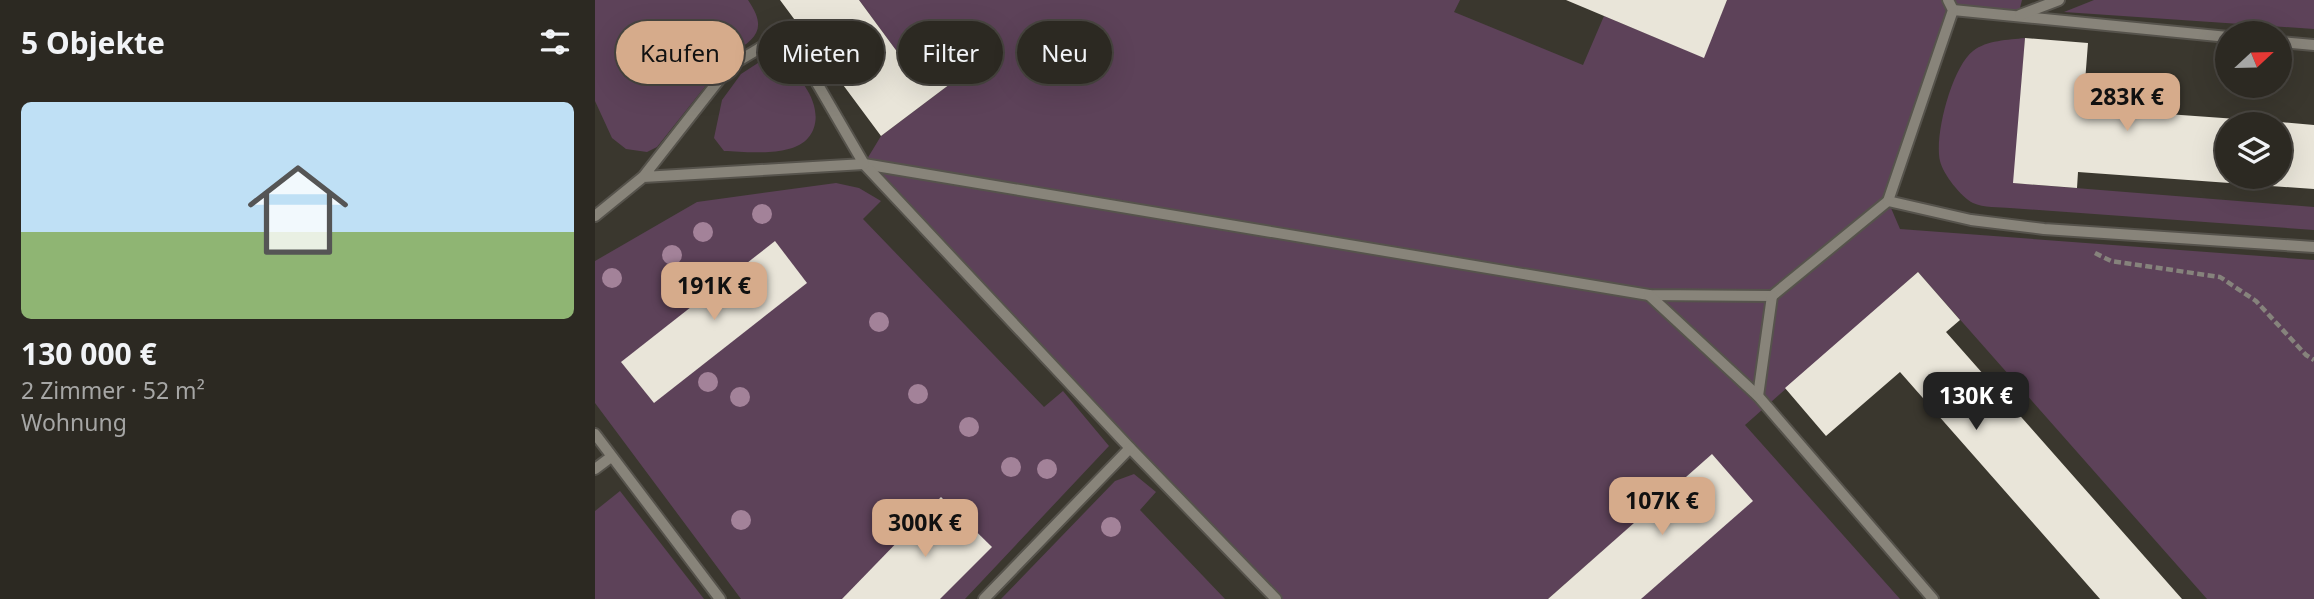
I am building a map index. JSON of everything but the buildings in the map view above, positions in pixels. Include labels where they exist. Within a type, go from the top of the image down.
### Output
[{"type":"lane","points":[[2018,16],[2059,0]]},
{"type":"lane","points":[[643,177],[864,164],[1649,295],[1772,296],[1888,201],[1950,5],[2018,16],[2215,36]]},
{"type":"lane","points":[[595,216],[643,177],[730,66],[770,42],[814,78],[864,164],[1130,448],[1276,599]]},
{"type":"lane","points":[[2293,43],[2314,45]]},
{"type":"lane","points":[[1888,201],[1972,220],[2044,229],[2314,247]]},
{"type":"lane","points":[[1649,295],[1758,396],[1933,599]]},
{"type":"lane","points":[[1758,396],[1772,296]]},
{"type":"lane","points":[[595,434],[720,599]]},
{"type":"lane","points":[[984,599],[1130,448]]},
{"type":"lane","points":[[595,469],[611,457]]},
{"type":"path","points":[[2089,250],[2111,261],[2220,277],[2256,301],[2314,360]]},
{"type":"shaded area","points":[[595,0],[748,0],[758,25],[757,32],[744,46],[744,21],[616,21],[616,84],[707,84],[657,147],[647,152],[626,149],[612,138],[595,101]]},
{"type":"shaded area","points":[[859,0],[1460,0],[1454,12],[1583,65],[1604,16],[1703,57],[1727,0],[2022,0],[2018,16],[1953,11],[1888,201],[1900,229],[2314,260],[2314,599],[2207,599],[1918,272],[1745,425],[1900,599],[1641,599],[1712,455],[1548,599],[1276,599],[864,164],[881,136],[950,84],[1003,84],[1003,21],[898,21],[898,53],[884,34],[884,21],[874,21]]},
{"type":"shaded area","points":[[2094,0],[2314,0],[2314,29],[2293,28],[2293,21],[2215,22],[2064,12]]},
{"type":"shaded area","points":[[2025,38],[2014,183],[2314,207],[2314,230],[1991,207],[1977,205],[1968,200],[1958,191],[1940,161],[1940,136],[1946,103],[1958,71],[1973,51],[1991,43]]},
{"type":"shaded area","points":[[758,63],[758,84],[804,84],[815,108],[816,119],[808,138],[801,144],[780,151],[724,151],[714,138],[722,100],[734,84],[744,84],[744,72]]},
{"type":"shaded area","points":[[836,183],[859,188],[881,201],[863,219],[1044,407],[1063,391],[1109,446],[965,599],[741,599],[595,403],[595,261],[697,202]]},
{"type":"shaded area","points":[[1134,474],[1156,492],[1140,510],[1225,599],[1001,599],[1115,481]]},
{"type":"shaded area","points":[[620,491],[704,599],[595,599],[595,511]]}]
